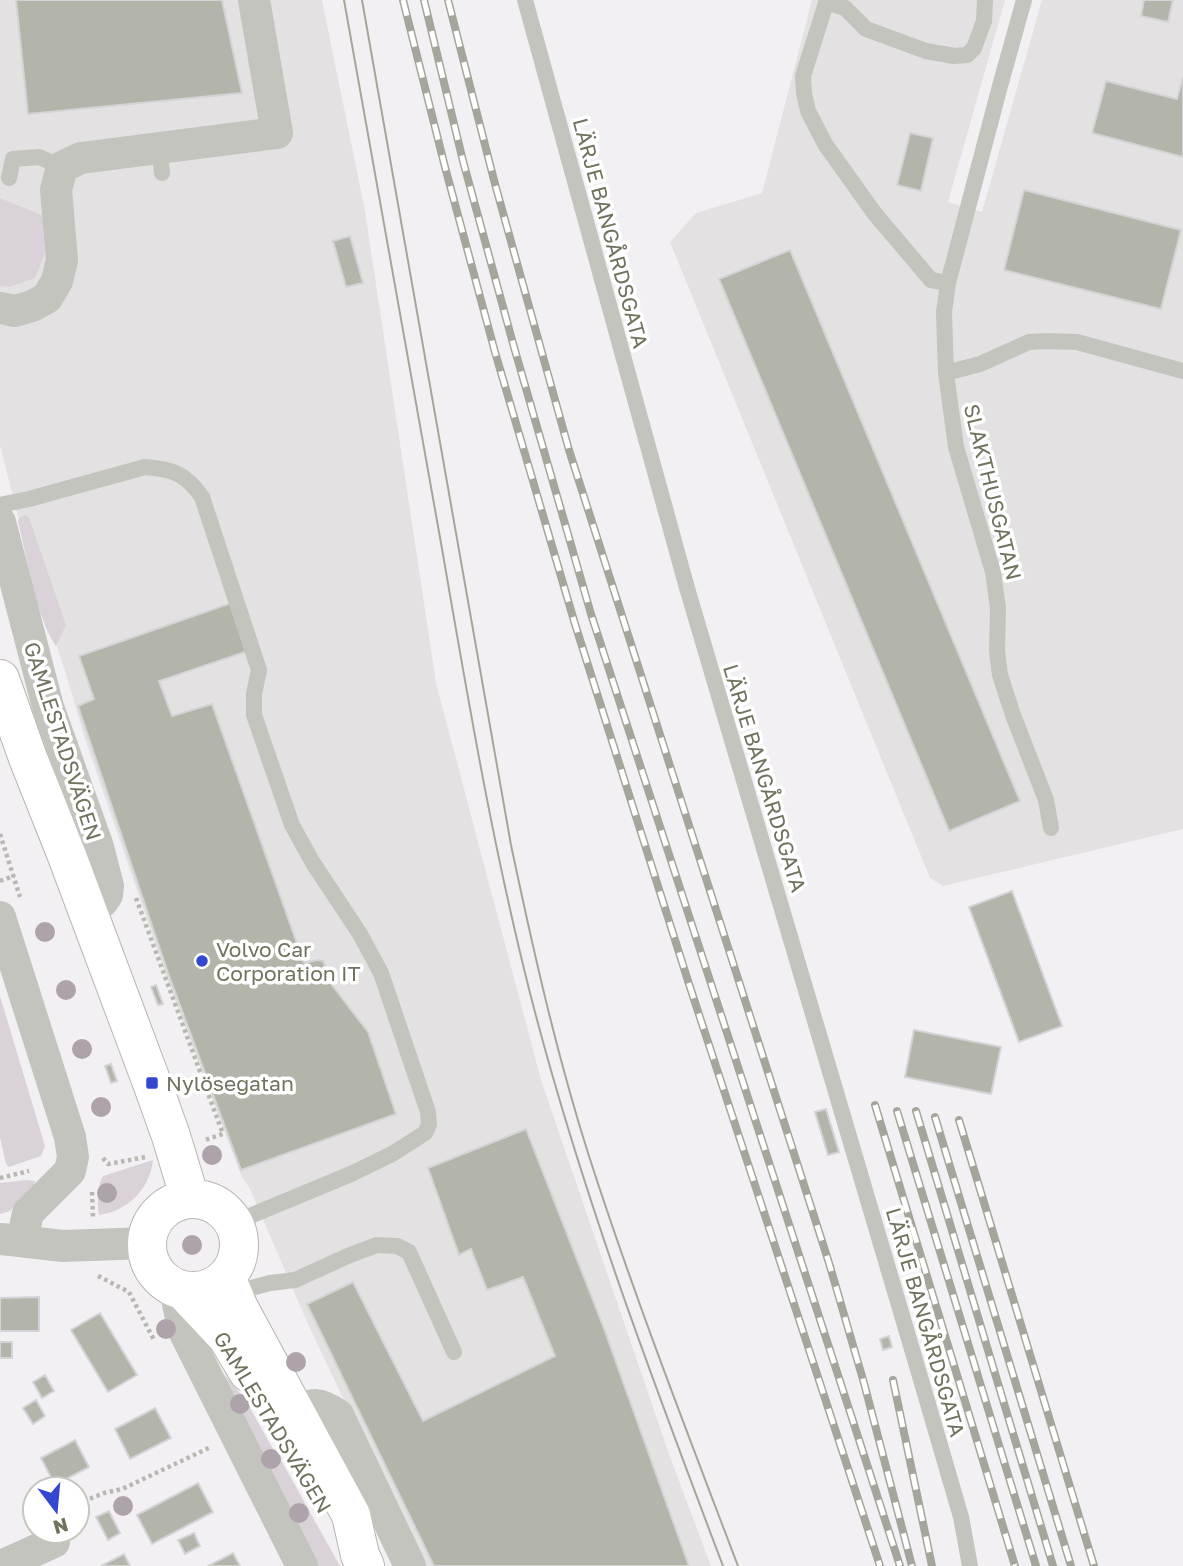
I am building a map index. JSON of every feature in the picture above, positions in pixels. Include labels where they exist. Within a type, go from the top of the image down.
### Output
[{"type":"street","points":[[0,308],[15,311],[32,306],[47,298],[57,281],[62,260],[56,190],[62,167],[81,158],[160,160],[277,133],[254,0]]},
{"type":"street","name":"GAMLESTADSVÄGEN","points":[[0,522],[6,577],[48,707],[98,847],[108,886],[107,895],[102,902],[88,911]]},
{"type":"street","name":"GAMLESTADSVÄGEN","points":[[0,679],[27,758],[88,911],[172,1136],[190,1199]]},
{"type":"street","points":[[0,917],[70,1137],[73,1157],[69,1171],[28,1213],[11,1240],[63,1246],[146,1243]]},
{"type":"street","points":[[190,1199],[205,1201],[218,1207],[233,1223],[238,1237],[238,1251],[229,1285],[198,1291],[179,1289],[168,1284],[156,1273],[148,1259],[146,1243],[150,1226],[160,1213],[174,1203],[190,1199]]},
{"type":"street","name":"GAMLESTADSVÄGEN","points":[[229,1285],[351,1515],[363,1561]]},
{"type":"street","name":"GAMLESTADSVÄGEN","points":[[179,1289],[227,1337],[335,1528],[363,1561]]},
{"type":"street","name":"GAMLESTADSVÄGEN","points":[[179,1289],[183,1329],[302,1566]]},
{"type":"street","name":"GAMLESTADSVÄGEN","points":[[294,1411],[309,1405],[324,1405],[338,1415],[410,1566]]},
{"type":"street","points":[[1,1566],[47,1545]]},
{"type":"lane","name":"LÄRJE BANGÅRDSGATA","points":[[525,0],[687,588],[916,1360],[961,1517],[970,1566]]},
{"type":"lane","points":[[948,283],[931,280],[889,232],[825,144],[808,111],[803,76],[826,1],[845,8],[866,29],[926,51],[954,56],[967,55],[974,47],[984,21],[985,0]]},
{"type":"lane","name":"SLAKTHUSGATAN","points":[[1024,0],[948,283],[944,312],[946,373],[957,447],[993,572],[998,608],[997,651],[1000,675],[1046,800],[1051,828]]},
{"type":"lane","points":[[9,178],[13,159],[39,157],[62,167]]},
{"type":"lane","points":[[946,373],[980,364],[1029,342],[1046,341],[1077,342],[1183,371]]},
{"type":"lane","points":[[0,505],[145,467],[163,468],[179,474],[192,483],[202,497],[260,670],[254,694],[254,715],[292,825],[313,863],[360,934],[381,973],[428,1112],[429,1125],[425,1133],[413,1142],[351,1174],[233,1223]]},
{"type":"lane","points":[[229,1285],[295,1280],[377,1245],[397,1246],[409,1252],[454,1352]]},
{"type":"path","points":[[0,881],[14,876]]},
{"type":"path","points":[[92,1185],[91,1198],[100,1276],[129,1292],[135,1301]]},
{"type":"path","points":[[91,1498],[122,1489],[215,1445]]},
{"type":"shaded area","points":[[0,0],[322,0],[365,211],[436,683],[541,1080],[669,1454],[711,1566],[422,1566],[308,1324],[250,1189],[241,1175],[174,998],[85,739],[32,572],[0,445],[0,286],[9,287],[42,215],[0,198]]},
{"type":"shaded area","points":[[812,0],[1005,0],[948,202],[982,212],[1042,0],[1183,0],[1183,829],[943,886],[930,878],[670,242],[696,213],[762,193]]},
{"type":"shaded area","points":[[0,198],[42,215],[45,253],[35,278],[9,287],[0,286]]},
{"type":"shaded area","points":[[26,515],[66,625],[56,646],[43,620],[18,522],[19,518]]},
{"type":"shaded area","points":[[0,996],[45,1146],[41,1156],[9,1167],[0,1138]]},
{"type":"shaded area","points":[[153,1160],[147,1180],[136,1197],[119,1209],[99,1215],[98,1195],[103,1176]]},
{"type":"shaded area","points":[[35,1181],[34,1185],[10,1211],[0,1214],[0,1183]]},
{"type":"shaded area","points":[[221,1375],[225,1375],[245,1399],[340,1566],[316,1566]]},
{"type":"building","points":[[16,0],[222,0],[242,93],[28,114]]},
{"type":"building","points":[[1144,0],[1173,0],[1168,22],[1141,16]]},
{"type":"building","points":[[1183,77],[1183,157],[1092,133],[1106,81],[1177,99]]},
{"type":"building","points":[[910,133],[933,138],[921,191],[897,185]]},
{"type":"building","points":[[1024,190],[1181,230],[1161,309],[1004,270]]},
{"type":"building","points":[[350,236],[363,283],[346,287],[333,241]]},
{"type":"building","points":[[790,250],[1020,801],[949,831],[719,279]]},
{"type":"building","points":[[231,603],[248,651],[159,681],[172,716],[212,704],[304,963],[323,961],[332,985],[368,1032],[396,1114],[241,1170],[168,973],[78,706],[94,699],[79,656]]},
{"type":"building","points":[[1012,891],[1062,1026],[1019,1042],[969,907]]},
{"type":"building","points":[[156,985],[163,1004],[158,1005],[151,987]]},
{"type":"building","points":[[914,1030],[1001,1047],[991,1094],[905,1077]]},
{"type":"building","points":[[111,1064],[117,1081],[111,1083],[105,1066]]},
{"type":"building","points":[[826,1109],[839,1152],[828,1155],[815,1112]]},
{"type":"building","points":[[526,1129],[603,1326],[689,1566],[434,1566],[307,1304],[353,1282],[423,1421],[555,1356],[523,1277],[487,1290],[471,1249],[459,1255],[428,1168]]},
{"type":"building","points":[[39,1297],[39,1331],[0,1331],[0,1298]]},
{"type":"building","points":[[100,1313],[137,1375],[108,1392],[71,1330]]},
{"type":"building","points":[[889,1336],[892,1347],[883,1350],[880,1339]]},
{"type":"building","points":[[0,1342],[12,1342],[12,1358],[0,1358]]},
{"type":"building","points":[[45,1375],[54,1391],[42,1398],[33,1382]]},
{"type":"building","points":[[36,1400],[45,1416],[33,1424],[23,1408]]},
{"type":"building","points":[[155,1408],[171,1438],[130,1459],[115,1429]]},
{"type":"building","points":[[75,1440],[89,1467],[74,1475],[50,1475],[41,1458]]},
{"type":"building","points":[[198,1483],[213,1512],[152,1544],[137,1515]]},
{"type":"building","points":[[109,1511],[120,1533],[108,1540],[96,1517]]},
{"type":"building","points":[[194,1533],[200,1546],[185,1554],[178,1540]]},
{"type":"building","points":[[233,1553],[240,1566],[208,1566]]},
{"type":"building","points":[[124,1554],[130,1566],[101,1566]]},
{"type":"tram line","points":[[344,0],[471,712],[492,823],[529,989],[593,1208],[643,1352],[723,1566]]},
{"type":"tram line","points":[[362,0],[511,845],[546,1000],[576,1115],[605,1205],[660,1361],[738,1566]]},
{"type":"railway","points":[[403,0],[495,352],[575,624],[689,984],[880,1566]]},
{"type":"railway","points":[[424,0],[463,161],[591,614],[900,1566]]},
{"type":"railway","points":[[448,0],[495,184],[569,450],[829,1263],[912,1566]]},
{"type":"railway","points":[[875,1105],[1015,1566]]},
{"type":"railway","points":[[897,1111],[1036,1566]]},
{"type":"railway","points":[[916,1111],[1053,1566]]},
{"type":"railway","points":[[935,1117],[1071,1566]]},
{"type":"railway","points":[[959,1120],[1094,1566]]},
{"type":"railway","points":[[893,1380],[932,1566]]},
{"type":"place","name":"Volvo Car Corporation IT","points":[[202,961]]},
{"type":"place","name":"Nylösegatan","points":[[152,1083]]}]
